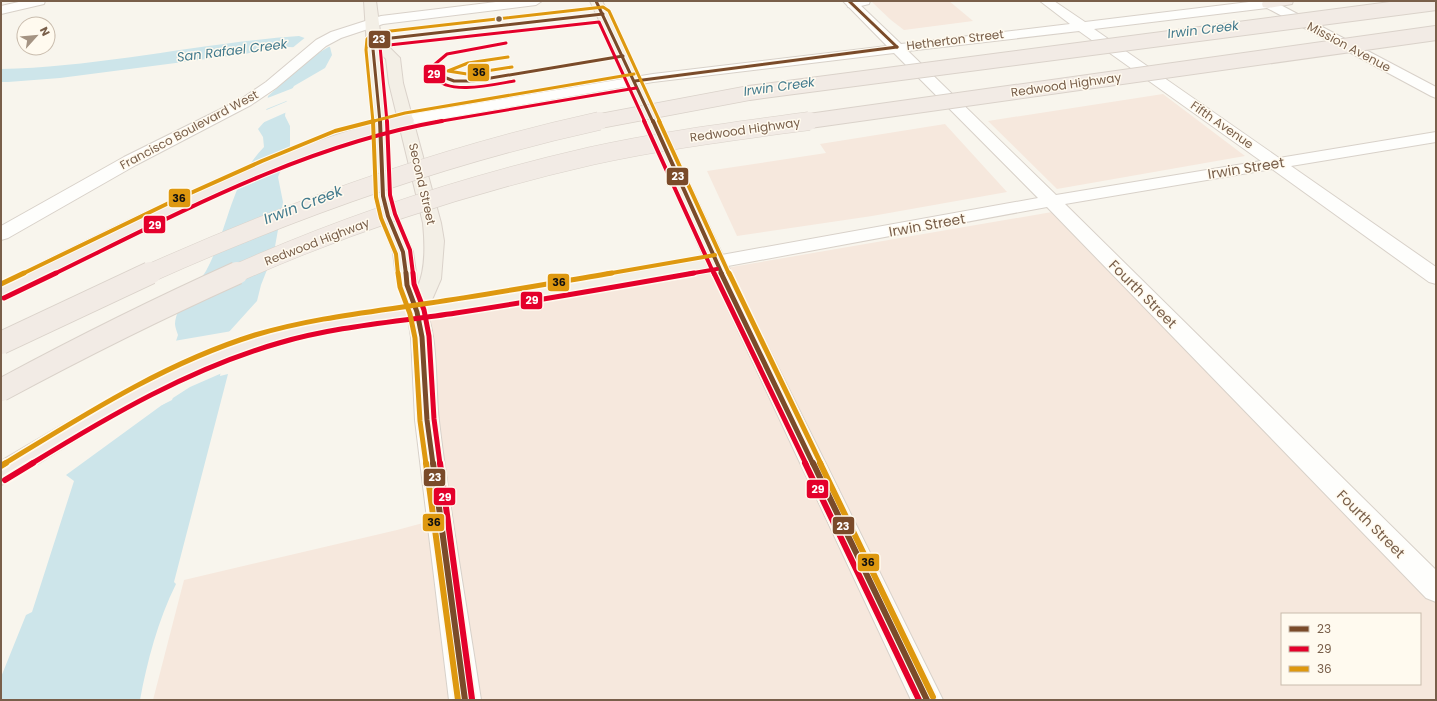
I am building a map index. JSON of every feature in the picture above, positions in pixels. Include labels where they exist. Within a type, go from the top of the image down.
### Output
[{"type":"highway","points":[[1265,2],[1287,1]]},
{"type":"highway","points":[[1,343],[168,265],[339,197],[462,156],[600,120],[676,105],[749,93],[1436,4]]},
{"type":"highway","name":"Redwood Highway","points":[[1,390],[142,317],[202,289],[299,248],[424,203],[567,161],[681,139],[1436,33]]},
{"type":"highway","points":[[1,292],[124,231],[301,152],[338,138],[406,120]]},
{"type":"highway","points":[[1,474],[91,419],[173,376],[215,357],[294,332],[417,312]]},
{"type":"main road","points":[[1,10],[39,1]]},
{"type":"main road","points":[[370,1],[373,22],[374,64],[380,126],[383,196],[388,216],[403,252],[407,285],[417,312],[422,337],[427,420],[464,700]]},
{"type":"main road","name":"Francisco Boulevard West","points":[[1,234],[140,156],[246,102],[271,85],[329,38],[373,22],[452,10],[536,1]]},
{"type":"main road","points":[[596,1],[635,81],[716,262],[927,700]]},
{"type":"main road","name":"Fifth Avenue","points":[[1046,1],[1436,277]]},
{"type":"main road","name":"Fourth Street","points":[[856,2],[897,47],[1436,589]]},
{"type":"main road","name":"Hetherton Street","points":[[406,120],[635,81],[1265,2]]},
{"type":"main road","name":"Mission Avenue","points":[[1265,2],[1436,93]]},
{"type":"main road","name":"Second Street","points":[[374,40],[393,58],[396,83],[432,223],[434,241],[431,279],[417,312]]},
{"type":"main road","name":"Irwin Street","points":[[417,312],[716,262],[1051,201],[1436,137]]},
{"type":"shaded area","points":[[949,1],[973,21],[904,30],[872,2]]},
{"type":"shaded area","points":[[1163,94],[1245,156],[1057,189],[988,121]]},
{"type":"shaded area","points":[[945,124],[1007,192],[872,216],[737,236],[707,171],[826,153],[820,144]]},
{"type":"shaded area","points":[[1052,212],[1436,575],[1436,700],[153,700],[184,580],[397,530],[449,516],[423,317],[708,271]]},
{"type":"water","name":"San Rafael Creek","points":[[299,36],[330,47],[332,55],[325,68],[294,86],[287,98],[285,116],[290,126],[290,147],[278,177],[283,202],[274,252],[261,285],[257,301],[228,333],[220,376],[228,374],[174,582],[176,584],[154,641],[140,700],[1,700],[1,677],[26,615],[32,612],[74,481],[66,475],[162,405],[172,400],[181,377],[183,351],[176,341],[178,335],[175,324],[176,317],[183,303],[206,271],[220,239],[237,190],[244,175],[253,160],[264,147],[263,137],[258,129],[265,121],[268,96],[312,57],[305,50],[300,48],[284,47],[245,54],[60,78],[8,82],[1,82],[1,69],[113,60],[262,39]]},
{"type":"pier","points":[[307,36],[332,45],[308,59],[303,51],[291,49]]},
{"type":"pier","points":[[295,87],[289,100],[264,110],[265,99]]},
{"type":"pier","points":[[288,101],[287,112],[260,124],[263,121],[264,111]]},
{"type":"pier","points":[[292,146],[282,170],[234,191],[248,164]]},
{"type":"pier","points":[[232,331],[222,373],[190,387],[162,405],[162,403],[170,399],[179,376],[181,351],[174,341]]},
{"type":"transit line","name":"23","points":[[596,1],[635,81],[716,262],[927,700]]},
{"type":"transit line","name":"23","points":[[849,1],[897,47]]},
{"type":"transit line","name":"36","points":[[458,700],[420,421],[415,338],[410,314],[400,287],[396,254],[381,218],[376,197],[373,126],[366,50],[367,39],[373,33],[603,7],[609,11],[722,259],[933,697]]},
{"type":"transit line","name":"23","points":[[465,700],[427,420],[422,337],[417,312],[407,285],[403,252],[388,216],[383,196],[380,126],[373,49],[374,40],[603,14]]},
{"type":"transit line","name":"29","points":[[472,699],[434,419],[429,336],[424,310],[414,284],[410,250],[395,214],[390,195],[387,126],[380,46],[599,22],[710,265],[919,700]]},
{"type":"transit line","name":"29","points":[[506,43],[447,54],[434,65],[434,76],[441,83],[451,87],[464,88],[514,81]]},
{"type":"transit line","name":"23","points":[[635,81],[897,47]]},
{"type":"transit line","name":"23","points":[[441,76],[454,81],[473,81],[623,56]]},
{"type":"transit line","name":"36","points":[[508,57],[468,63],[448,71],[467,74],[512,67]]},
{"type":"transit line","name":"36","points":[[1,284],[175,200],[262,161],[335,131],[405,113],[634,74]]},
{"type":"transit line","name":"29","points":[[4,298],[181,212],[268,173],[340,145],[407,127],[636,88]]},
{"type":"transit line","name":"36","points":[[1,466],[92,411],[155,377],[220,348],[253,336],[327,318],[519,289],[715,255]]},
{"type":"transit line","name":"29","points":[[5,480],[65,443],[158,392],[223,362],[279,343],[329,331],[456,313],[717,269]]},
{"type":"water label","name":"Irwin Creek","points":[[1203,29]]},
{"type":"water label","name":"Irwin Creek","points":[[779,86]]},
{"type":"water label","name":"Irwin Creek","points":[[303,205]]}]
